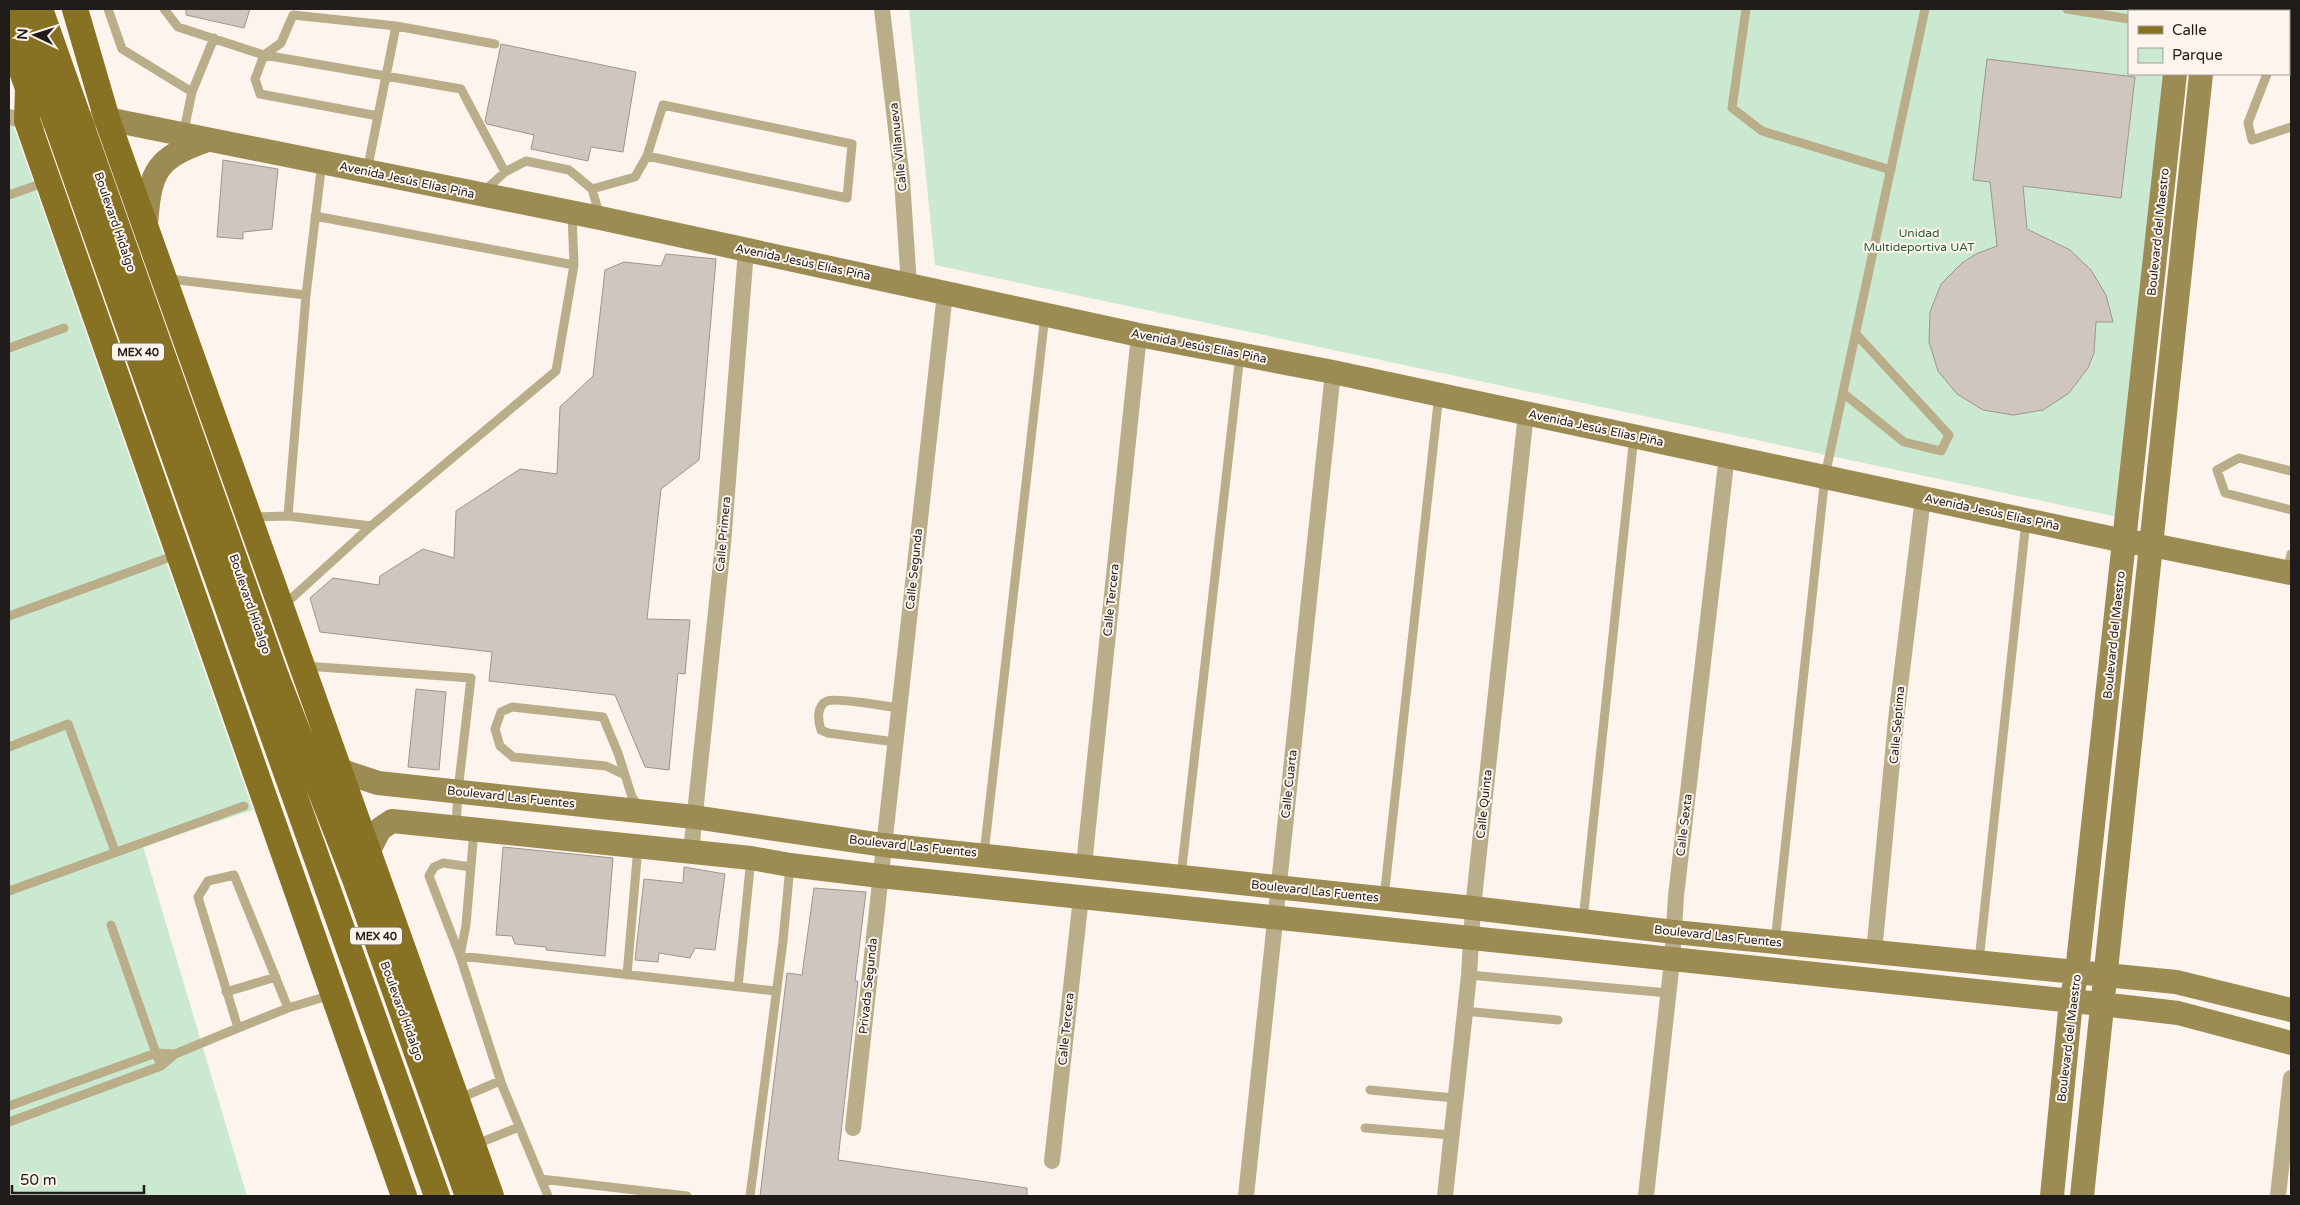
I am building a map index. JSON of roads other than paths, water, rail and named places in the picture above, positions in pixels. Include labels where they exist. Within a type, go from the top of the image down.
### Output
[{"type":"main road","name":"Boulevard Hidalgo","points":[[16,9],[268,687],[355,879],[468,1196]]},
{"type":"main road","name":"Boulevard Hidalgo","points":[[40,9],[268,687],[382,1042],[437,1196]]},
{"type":"main road","name":"Boulevard Hidalgo","points":[[75,9],[107,119],[166,278],[249,517],[304,666],[339,770],[491,1196]]},
{"type":"main road","points":[[9,35],[28,88],[18,119],[49,181],[331,995],[404,1196]]},
{"type":"main road","name":"Boulevard Hidalgo","points":[[382,1042],[401,1062],[415,1084],[455,1196]]},
{"type":"street","name":"Calle Villanueva","points":[[882,9],[902,180],[909,285]]},
{"type":"street","name":"Boulevard del Maestro","points":[[2052,1196],[2071,1001],[2077,972],[2175,75]]},
{"type":"street","points":[[2082,1196],[2201,75]]},
{"type":"street","points":[[18,119],[107,119]]},
{"type":"street","name":"Avenida Jesús Elías Piña","points":[[107,119],[572,212],[1139,335],[1240,353],[1439,394],[2124,541],[2290,566]]},
{"type":"street","points":[[146,224],[150,187],[163,161],[184,148],[208,140]]},
{"type":"street","name":"Calle Primera","points":[[691,852],[723,544],[746,250]]},
{"type":"street","name":"Calle Segunda","points":[[883,844],[945,293]]},
{"type":"street","name":"Calle Tercera","points":[[1084,865],[1139,335]]},
{"type":"street","name":"Calle Cuarta","points":[[1246,1196],[1333,372]]},
{"type":"street","name":"Calle Quinta","points":[[1444,1196],[1469,975],[1473,908],[1526,413]]},
{"type":"street","name":"Calle Sexta","points":[[1646,1196],[1672,960],[1676,896],[1727,455]]},
{"type":"street","name":"Calle Séptima","points":[[1874,953],[1896,720],[1923,498]]},
{"type":"street","name":"Boulevard Las Fuentes","points":[[339,770],[378,783],[694,817],[883,844],[1278,886],[1674,932],[1978,964],[2176,982],[2291,1010]]},
{"type":"street","points":[[595,842],[600,807]]},
{"type":"street","points":[[368,852],[380,829],[392,821],[751,858],[790,865],[880,876],[1471,940],[2101,1004],[2178,1014],[2228,1025],[2291,1043]]},
{"type":"street","name":"Privada Segunda","points":[[853,1128],[883,844]]},
{"type":"street","name":"Calle Tercera","points":[[1052,1161],[1080,897]]},
{"type":"street","points":[[2278,1196],[2291,1078]]},
{"type":"lane","points":[[108,9],[122,49],[192,92]]},
{"type":"lane","points":[[164,9],[178,27],[264,55],[461,89],[505,172]]},
{"type":"lane","points":[[1746,9],[1732,108],[1762,131],[1891,170]]},
{"type":"lane","points":[[1775,942],[1825,476],[1925,9]]},
{"type":"lane","points":[[2068,9],[2128,19]]},
{"type":"lane","points":[[378,116],[260,94],[255,79],[264,55],[281,43],[293,14],[396,26],[495,44]]},
{"type":"lane","points":[[367,171],[396,26]]},
{"type":"lane","points":[[183,135],[192,92],[214,38]]},
{"type":"lane","points":[[2267,75],[2248,123],[2252,140],[2291,128]]},
{"type":"lane","points":[[592,189],[635,177],[647,156],[663,105],[852,144],[847,198],[647,156]]},
{"type":"lane","points":[[480,195],[505,172],[526,161],[569,170],[592,189],[600,218]]},
{"type":"lane","points":[[288,516],[306,295],[322,162]]},
{"type":"lane","points":[[9,195],[49,181]]},
{"type":"lane","points":[[282,606],[371,526],[556,371],[574,265],[572,212]]},
{"type":"lane","points":[[315,216],[574,265]]},
{"type":"lane","points":[[166,278],[306,295]]},
{"type":"lane","points":[[984,854],[1045,314]]},
{"type":"lane","points":[[9,348],[64,328]]},
{"type":"lane","points":[[1844,393],[1904,442],[1942,451],[1949,435],[1856,334]]},
{"type":"lane","points":[[1181,876],[1240,353]]},
{"type":"lane","points":[[1384,899],[1439,394]]},
{"type":"lane","points":[[1583,920],[1634,436]]},
{"type":"lane","points":[[2291,471],[2239,458],[2217,470],[2225,493],[2291,510]]},
{"type":"lane","points":[[249,517],[288,516],[371,526]]},
{"type":"lane","points":[[1978,964],[2026,519]]},
{"type":"lane","points":[[9,616],[178,554]]},
{"type":"lane","points":[[304,666],[471,678],[458,791],[471,867],[466,925],[460,956]]},
{"type":"lane","points":[[895,742],[828,733],[821,730],[818,721],[820,707],[827,701],[840,700],[898,708]]},
{"type":"lane","points":[[625,775],[606,766],[513,757],[500,746],[495,729],[501,712],[512,707],[604,717],[625,775],[632,797],[642,812]]},
{"type":"lane","points":[[9,747],[68,724],[115,851]]},
{"type":"lane","points":[[9,891],[115,851],[244,806]]},
{"type":"lane","points":[[627,975],[638,846]]},
{"type":"lane","points":[[738,987],[751,858]]},
{"type":"lane","points":[[471,867],[443,863],[434,867],[429,876],[460,956],[500,1081],[548,1196]]},
{"type":"lane","points":[[750,1196],[790,865]]},
{"type":"lane","points":[[238,1028],[198,897],[208,881],[234,875],[288,1008]]},
{"type":"lane","points":[[111,925],[161,1066]]},
{"type":"lane","points":[[460,956],[776,992]]},
{"type":"lane","points":[[1469,975],[1668,993]]},
{"type":"lane","points":[[226,992],[276,977]]},
{"type":"lane","points":[[9,1122],[161,1066],[175,1054],[288,1008],[331,995]]},
{"type":"lane","points":[[1464,1011],[1558,1020]]},
{"type":"lane","points":[[9,1106],[156,1053],[175,1054]]},
{"type":"lane","points":[[457,1099],[500,1081]]},
{"type":"lane","points":[[1370,1090],[1454,1098]]},
{"type":"lane","points":[[474,1145],[519,1127]]},
{"type":"lane","points":[[1365,1128],[1451,1134]]},
{"type":"lane","points":[[541,1179],[687,1196]]},
{"type":"park label","name":"Unidad Multideportiva UAT","points":[[1919,240]]}]
